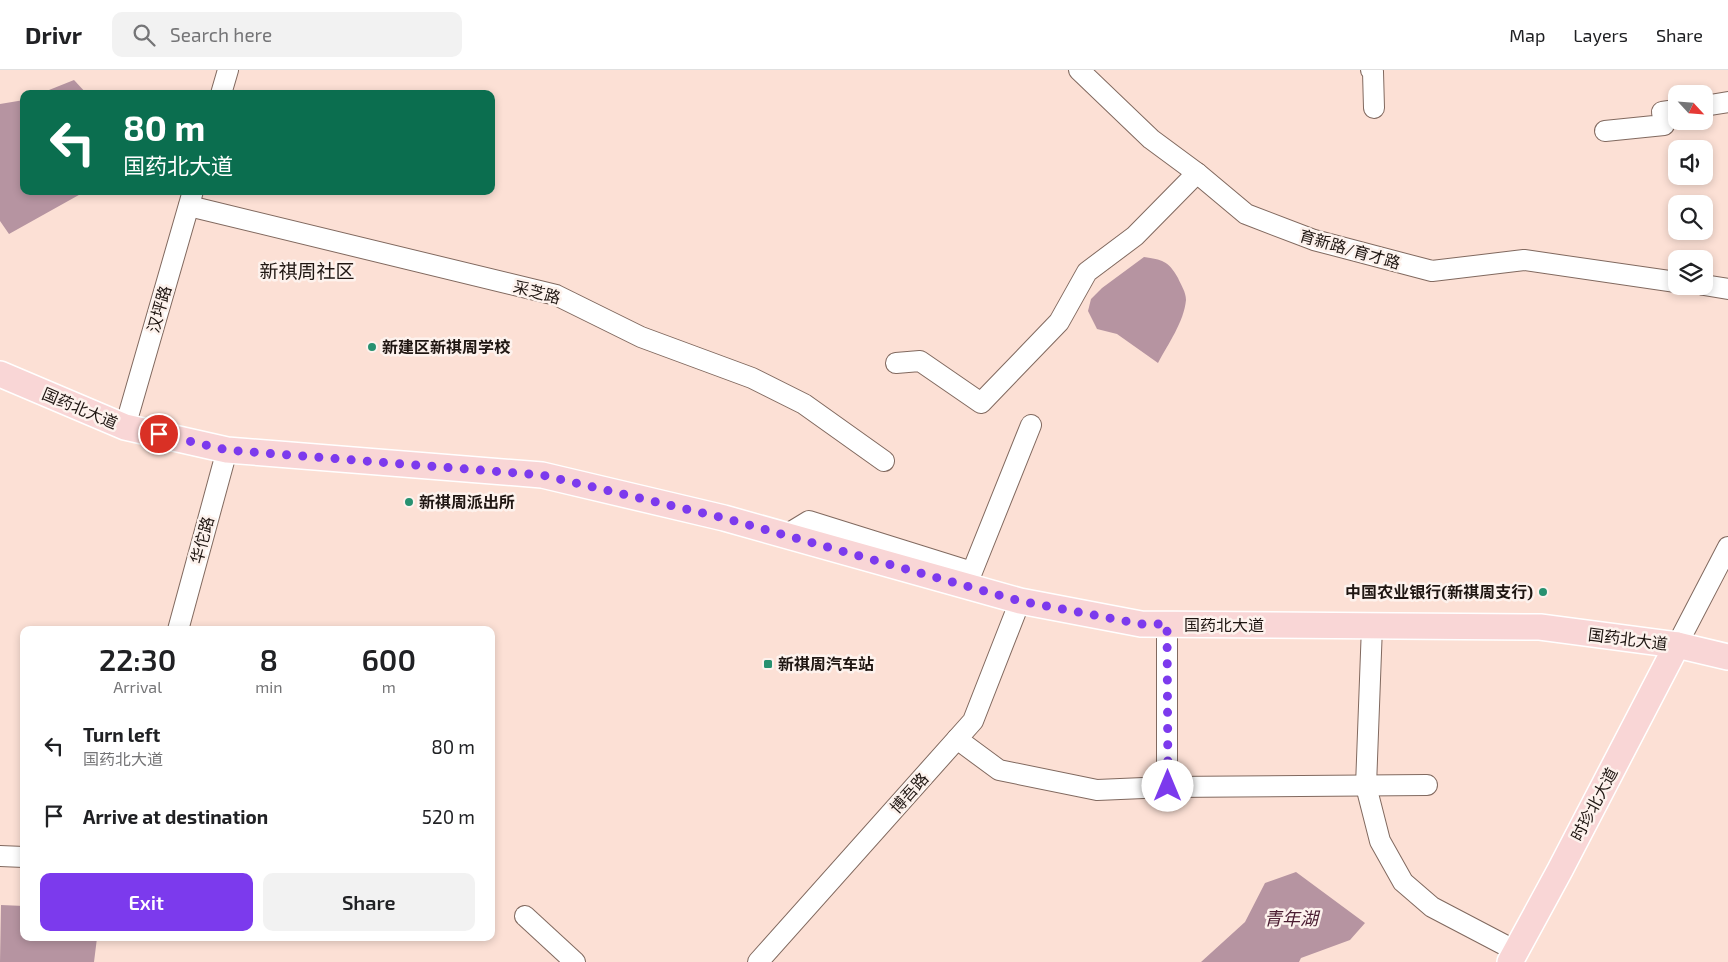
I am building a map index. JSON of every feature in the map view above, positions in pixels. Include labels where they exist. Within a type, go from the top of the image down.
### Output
[{"type":"main road","name":"国药北大道","points":[[0,374],[125,427],[227,450],[542,475],[724,518],[1020,601],[1141,624],[1540,627],[1678,645],[1728,657]]},
{"type":"main road","name":"时珍北大道","points":[[1513,956],[1678,645]]},
{"type":"street","points":[[222,90],[228,70]]},
{"type":"street","name":"育新路/育才路","points":[[1078,70],[1151,139],[1197,172],[1246,214],[1314,240],[1432,271],[1524,260],[1668,281]]},
{"type":"street","points":[[1371,70],[1373,72],[1374,108]]},
{"type":"street","points":[[1713,104],[1728,102]]},
{"type":"street","points":[[1605,132],[1664,126],[1662,112],[1668,111]]},
{"type":"street","points":[[896,363],[920,361],[981,403],[1059,322],[1086,272],[1135,236],[1197,172]]},
{"type":"street","name":"汉坪路","points":[[125,427],[191,199]]},
{"type":"street","name":"采芝路","points":[[191,199],[556,295],[641,337],[752,378],[804,404],[884,461]]},
{"type":"street","points":[[1713,287],[1728,289]]},
{"type":"street","points":[[786,535],[809,521],[972,572],[1031,425]]},
{"type":"street","name":"华佗路","points":[[179,626],[227,450]]},
{"type":"street","points":[[1678,645],[1728,547]]},
{"type":"street","name":"博吾路","points":[[758,962],[973,721],[1020,601]]},
{"type":"street","points":[[1167,624],[1168,786]]},
{"type":"street","points":[[1372,626],[1366,786],[1380,841],[1403,882],[1432,907],[1513,956]]},
{"type":"street","points":[[957,739],[999,770],[1097,790],[1168,786],[1427,785]]},
{"type":"street","points":[[0,856],[20,857]]},
{"type":"street","points":[[525,916],[575,962]]},
{"type":"water","points":[[74,80],[83,90],[49,90]]},
{"type":"water","points":[[20,101],[20,195],[79,195],[9,234],[0,221],[0,104]]},
{"type":"water","points":[[1144,257],[1160,260],[1168,264],[1178,278],[1186,297],[1185,308],[1179,325],[1158,363],[1117,334],[1097,329],[1088,311],[1091,299],[1102,288]]},
{"type":"water","name":"青年湖","points":[[1296,872],[1365,923],[1350,940],[1301,958],[1299,962],[1201,962],[1245,922],[1265,883]]},
{"type":"water","points":[[1,905],[20,906],[20,941],[97,941],[94,962],[0,962]]},
{"type":"place","name":"新建区新祺周学校","points":[[372,347]]},
{"type":"place","name":"新祺周派出所","points":[[409,502]]},
{"type":"place","name":"中国农业银行(新祺周支行)","points":[[1543,592]]},
{"type":"place","name":"新祺周汽车站","points":[[768,664]]},
{"type":"district","name":"新祺周社区","points":[[307,271]]},
{"type":"route","points":[[159,434],[227,450],[542,475],[724,518],[1020,601],[1141,624],[1167,624],[1168,786]]}]
